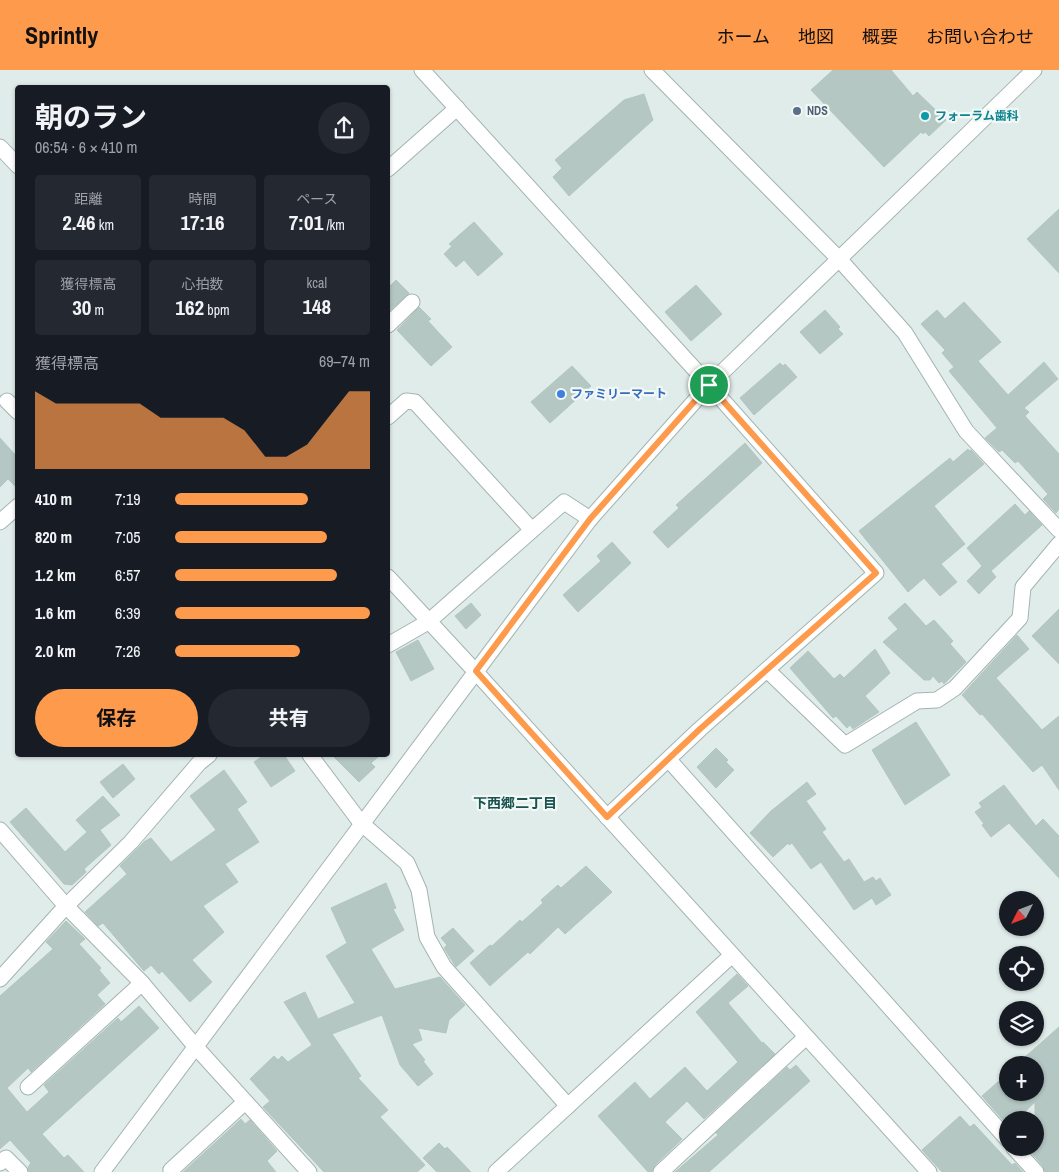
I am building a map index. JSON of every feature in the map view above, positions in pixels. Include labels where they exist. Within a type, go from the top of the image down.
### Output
[{"type":"street","points":[[422,70],[709,385],[876,573],[700,729],[607,817]]},
{"type":"street","points":[[652,70],[840,260],[905,333],[966,431],[1059,530]]},
{"type":"street","points":[[102,1172],[590,519],[709,385],[1034,70]]},
{"type":"street","points":[[390,167],[456,108]]},
{"type":"street","points":[[0,146],[15,163]]},
{"type":"street","points":[[390,324],[412,302]]},
{"type":"street","points":[[390,416],[406,401],[414,402],[532,530]]},
{"type":"street","points":[[390,645],[428,622],[564,502],[590,519]]},
{"type":"street","points":[[0,522],[15,509]]},
{"type":"street","points":[[767,670],[844,745],[917,701],[937,700],[955,688],[1020,618],[1023,586],[1059,544]]},
{"type":"street","points":[[390,579],[428,622],[476,671],[929,1172]]},
{"type":"street","points":[[0,979],[66,906],[131,842],[199,764],[208,757]]},
{"type":"street","points":[[312,757],[361,823],[407,863],[418,890],[427,937],[444,968],[568,1106]]},
{"type":"street","points":[[669,760],[999,1130]]},
{"type":"street","points":[[0,830],[66,906],[142,983],[195,1046],[309,1172]]},
{"type":"street","points":[[496,1172],[732,955]]},
{"type":"street","points":[[28,1087],[142,983]]},
{"type":"street","points":[[661,1172],[806,1037]]},
{"type":"street","points":[[172,1172],[171,1170],[245,1102]]},
{"type":"street","points":[[1021,1156],[1036,1172]]},
{"type":"street","points":[[0,1163],[6,1158],[20,1172]]},
{"type":"building","points":[[833,70],[891,70],[913,96],[917,92],[946,120],[929,136],[925,132],[923,134],[921,132],[884,167],[811,90]]},
{"type":"building","points":[[644,94],[653,120],[569,196],[553,177],[562,168],[555,160],[624,100]]},
{"type":"building","points":[[1059,209],[1059,273],[1027,239]]},
{"type":"building","points":[[474,222],[503,254],[478,276],[464,260],[456,267],[444,254],[452,246],[449,244]]},
{"type":"building","points":[[396,280],[409,293],[390,310],[390,286]]},
{"type":"building","points":[[696,285],[722,314],[691,341],[665,312]]},
{"type":"building","points":[[964,302],[1001,342],[978,361],[1008,395],[1044,362],[1058,379],[1024,408],[1029,412],[1025,416],[1059,454],[1059,509],[1056,513],[1043,499],[1048,494],[1018,461],[1015,463],[1002,450],[999,452],[985,438],[997,428],[949,371],[954,367],[942,353],[945,350],[921,324],[937,310],[945,319]]},
{"type":"building","points":[[419,307],[431,319],[428,321],[452,347],[431,366],[397,330]]},
{"type":"building","points":[[825,310],[840,327],[838,329],[843,334],[820,354],[800,332]]},
{"type":"building","points":[[780,363],[783,366],[785,364],[797,377],[754,415],[740,398]]},
{"type":"building","name":"ファミリーマート","points":[[572,366],[591,386],[550,423],[531,402]]},
{"type":"building","points":[[0,438],[15,455],[15,486],[8,479],[0,487]]},
{"type":"building","points":[[745,443],[762,463],[668,548],[653,532],[679,508],[676,505]]},
{"type":"building","points":[[968,449],[984,464],[934,506],[965,544],[941,564],[957,582],[940,596],[924,578],[908,592],[859,531],[950,458],[953,462]]},
{"type":"building","points":[[1015,504],[1025,515],[1029,511],[1042,525],[991,571],[996,577],[979,594],[967,581],[982,566],[967,548]]},
{"type":"building","points":[[612,542],[631,563],[578,612],[563,595],[601,561],[597,556]]},
{"type":"building","points":[[471,603],[481,615],[466,629],[455,616]]},
{"type":"building","points":[[905,603],[926,626],[934,620],[953,641],[950,644],[966,662],[944,684],[942,681],[939,683],[933,676],[930,680],[924,680],[883,642],[898,629],[888,618]]},
{"type":"building","points":[[1059,609],[1059,664],[1032,636]]},
{"type":"building","points":[[1017,635],[1029,649],[996,678],[1042,730],[1059,716],[1059,790],[1042,765],[1033,772],[982,714],[980,715],[962,695]]},
{"type":"building","points":[[418,640],[434,669],[411,681],[396,652]]},
{"type":"building","points":[[875,649],[890,673],[865,696],[879,712],[853,729],[850,725],[847,728],[836,716],[833,718],[790,668],[808,651],[834,679],[840,674],[844,678]]},
{"type":"building","points":[[916,722],[950,775],[905,805],[872,750]]},
{"type":"building","points":[[716,748],[728,760],[726,762],[734,770],[716,788],[697,767]]},
{"type":"building","points":[[261,757],[285,757],[295,771],[271,787],[254,762]]},
{"type":"building","points":[[334,757],[378,757],[371,763],[375,767],[359,782]]},
{"type":"building","points":[[123,764],[135,779],[113,798],[100,782]]},
{"type":"building","points":[[224,770],[247,802],[237,809],[259,842],[225,864],[238,882],[203,906],[224,932],[192,960],[212,982],[190,1002],[162,971],[159,974],[151,965],[144,971],[103,923],[98,926],[85,912],[127,874],[120,866],[145,841],[151,838],[171,862],[216,830],[190,796]]},
{"type":"building","points":[[807,782],[816,794],[806,801],[826,829],[822,832],[844,862],[849,859],[864,882],[873,877],[876,881],[880,878],[891,895],[876,905],[872,898],[854,910],[821,862],[811,869],[792,843],[789,845],[788,843],[773,857],[750,833],[771,811]]},
{"type":"building","points":[[1004,785],[1036,826],[1043,819],[1059,836],[1059,878],[1009,823],[991,837],[982,825],[984,824],[975,812],[982,807],[979,803]]},
{"type":"building","points":[[103,796],[120,815],[100,830],[111,845],[84,869],[86,872],[72,885],[64,884],[10,822],[26,808],[65,852],[87,832],[76,820]]},
{"type":"building","points":[[586,866],[612,892],[565,934],[558,927],[530,954],[528,952],[490,986],[470,963],[520,920],[522,922],[543,903],[541,900],[558,885],[561,888]]},
{"type":"building","points":[[386,883],[396,908],[393,909],[404,930],[371,949],[395,989],[440,977],[465,1005],[449,1020],[446,1033],[418,1028],[422,1040],[412,1044],[433,1074],[418,1086],[400,1065],[382,1015],[332,1034],[361,1076],[358,1078],[388,1110],[380,1117],[425,1165],[417,1172],[324,1172],[263,1107],[270,1101],[250,1079],[274,1056],[278,1060],[282,1056],[288,1062],[312,1045],[284,1002],[305,992],[318,1019],[355,1003],[326,956],[347,943],[331,908]]},
{"type":"building","points":[[66,921],[85,939],[79,944],[101,968],[99,970],[110,983],[97,995],[105,1004],[31,1072],[28,1068],[7,1088],[27,1112],[49,1092],[44,1085],[118,1018],[121,1022],[139,1006],[159,1028],[42,1134],[64,1158],[68,1155],[84,1172],[29,1172],[28,1167],[31,1163],[10,1140],[0,1149],[0,996],[53,949],[46,942]]},
{"type":"building","points":[[453,928],[474,951],[456,967],[444,948],[447,945],[441,938]]},
{"type":"building","points":[[737,974],[748,986],[728,1003],[762,1043],[775,1054],[704,1119],[687,1101],[665,1122],[682,1139],[655,1165],[652,1172],[648,1172],[598,1116],[635,1082],[650,1099],[685,1067],[707,1091],[738,1062],[696,1012]]},
{"type":"building","points":[[1059,1027],[1059,1172],[1045,1172],[1043,1166],[1034,1156],[1044,1156],[1044,1111],[1035,1111],[1035,1102],[1026,1111],[999,1111],[999,1115],[982,1096],[999,1081],[999,1101],[1044,1101],[1044,1056],[1026,1056],[1038,1046],[1044,1046],[1044,1040]]},
{"type":"building","points":[[796,1065],[810,1081],[709,1172],[675,1172],[718,1135],[716,1133],[787,1067],[790,1070]]},
{"type":"building","points":[[960,1116],[970,1127],[974,1124],[999,1151],[999,1156],[1004,1156],[1012,1165],[1015,1163],[1023,1172],[942,1172],[922,1150]]},
{"type":"building","points":[[241,1119],[245,1124],[250,1120],[277,1151],[267,1161],[276,1172],[183,1172]]},
{"type":"building","points":[[439,1143],[445,1149],[447,1147],[471,1172],[437,1172],[423,1158]]},
{"type":"place","name":"NDS","points":[[797,111]]},
{"type":"place","name":"フォーラム歯科","points":[[925,116]]},
{"type":"place","name":"ファミリーマート","points":[[561,394]]},
{"type":"district","name":"下西郷二丁目","points":[[515,803]]},
{"type":"route","points":[[709,385],[876,573],[700,729],[607,817],[476,671],[590,519],[709,385]]}]
